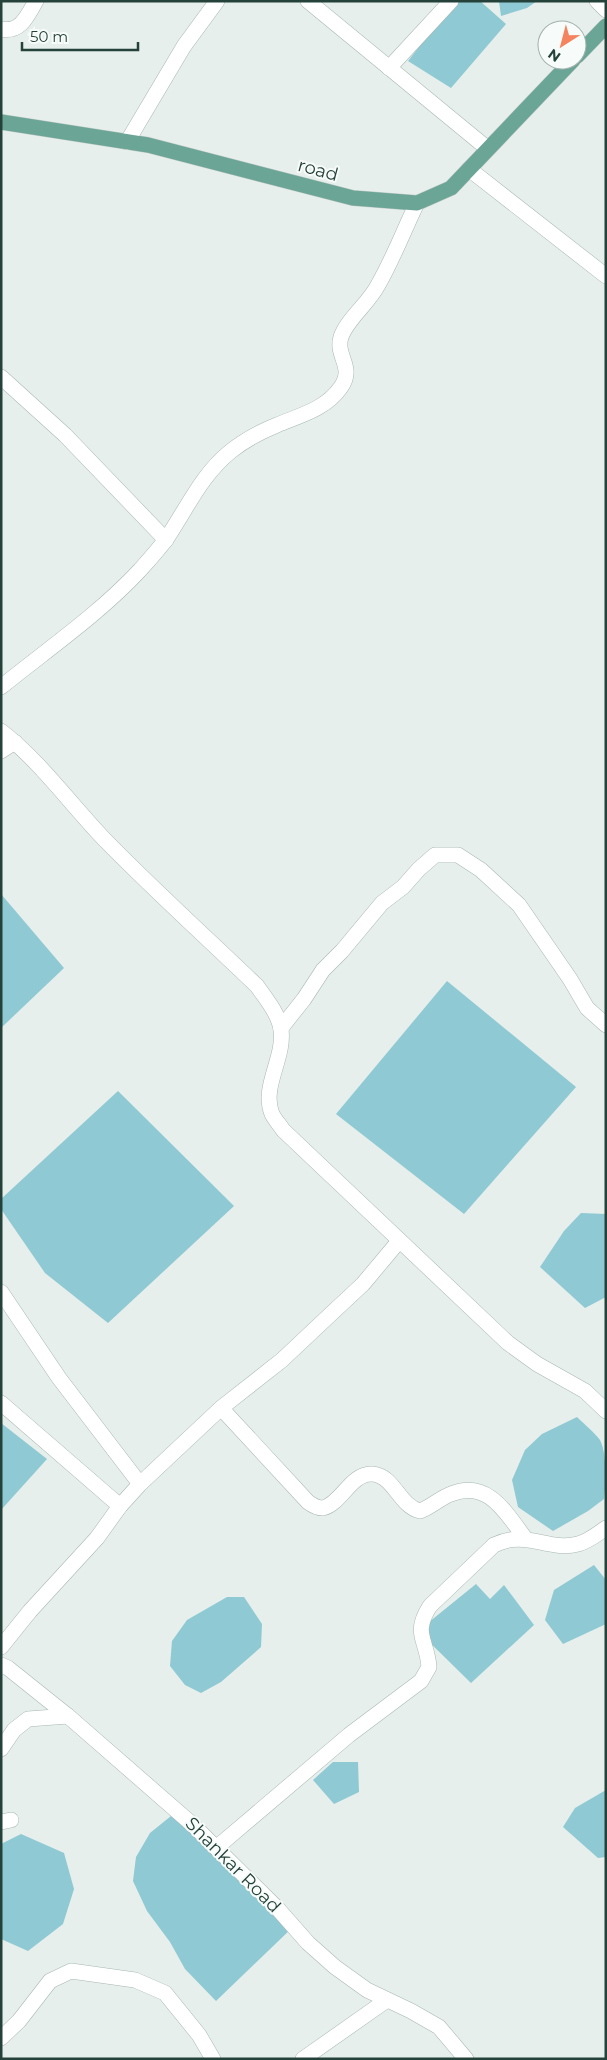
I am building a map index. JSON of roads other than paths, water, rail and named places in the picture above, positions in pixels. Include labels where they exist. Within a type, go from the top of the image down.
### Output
[{"type":"main road","points":[[587,46],[606,26]]},
{"type":"main road","name":"road","points":[[1,122],[148,145],[353,198],[417,203],[451,188],[564,70]]},
{"type":"street","points":[[1,29],[9,30],[18,27],[36,1]]},
{"type":"street","points":[[127,142],[184,46],[217,1]]},
{"type":"street","points":[[308,1],[488,150]]},
{"type":"street","points":[[389,68],[451,1]]},
{"type":"street","points":[[597,1],[606,10]]},
{"type":"street","points":[[469,169],[606,276]]},
{"type":"street","points":[[1,687],[100,608],[140,570],[166,540],[210,470],[231,450],[275,426],[317,409],[342,386],[346,376],[346,366],[339,348],[341,336],[378,286],[417,203]]},
{"type":"street","points":[[1,377],[65,435],[166,540]]},
{"type":"street","points":[[1,731],[15,742],[49,777],[105,840],[257,986],[272,1008],[281,1028],[282,1040],[270,1094],[272,1113],[283,1130],[508,1343],[536,1364],[585,1391],[606,1411]]},
{"type":"street","points":[[1,751],[15,742]]},
{"type":"street","points":[[281,1028],[304,999],[323,970],[342,951],[382,903],[403,887],[419,869],[436,855],[458,855],[481,870],[519,905],[570,979],[587,1008],[606,1025]]},
{"type":"street","points":[[1,1648],[30,1611],[97,1538],[120,1506],[140,1484],[220,1408],[282,1360],[363,1284],[400,1241]]},
{"type":"street","points":[[1,1292],[59,1378],[140,1484]]},
{"type":"street","points":[[1,1403],[120,1506]]},
{"type":"street","points":[[220,1408],[308,1502],[316,1507],[322,1508],[330,1504],[364,1475],[374,1474],[382,1477],[409,1506],[420,1511],[451,1494],[467,1490],[483,1493],[498,1502],[525,1538]]},
{"type":"street","points":[[216,1848],[349,1735],[421,1681],[429,1667],[426,1649],[421,1637],[420,1627],[422,1618],[430,1606],[494,1545],[505,1539],[525,1538],[550,1544],[577,1544],[593,1537],[606,1528]]},
{"type":"street","name":"Shankar Road","points":[[1,1665],[8,1668],[68,1716],[187,1819],[278,1908],[308,1943],[335,1967],[367,1990],[439,2027],[466,2059]]},
{"type":"street","points":[[1,1749],[14,1730],[28,1719],[68,1716]]},
{"type":"street","points":[[1,2038],[19,2021],[50,1981],[71,1971],[136,1980],[165,1992],[199,2035],[212,2059]]},
{"type":"street","points":[[303,2059],[387,2000]]},
{"type":"water","points":[[455,1],[480,1],[506,24],[451,88],[408,61]]},
{"type":"water","points":[[499,1],[537,1],[527,8],[501,16]]},
{"type":"water","points":[[1,894],[64,968],[1,1028]]},
{"type":"water","points":[[447,981],[576,1087],[464,1214],[336,1114]]},
{"type":"water","points":[[118,1091],[234,1206],[108,1323],[45,1273],[1,1209],[1,1199]]},
{"type":"water","points":[[581,1213],[606,1214],[606,1297],[585,1308],[540,1267],[564,1231]]},
{"type":"water","points":[[577,1417],[598,1437],[602,1446],[605,1469],[604,1499],[588,1511],[553,1531],[518,1507],[512,1480],[525,1450],[542,1434]]},
{"type":"water","points":[[1,1423],[47,1459],[1,1510]]},
{"type":"water","points":[[594,1565],[606,1580],[606,1624],[563,1644],[545,1620],[554,1590]]},
{"type":"water","points":[[476,1584],[490,1599],[504,1585],[534,1625],[471,1683],[418,1631]]},
{"type":"water","points":[[227,1597],[244,1597],[262,1624],[261,1647],[221,1682],[201,1693],[185,1685],[170,1666],[172,1641],[187,1620]]},
{"type":"water","points":[[333,1762],[358,1762],[359,1792],[334,1804],[313,1780]]},
{"type":"water","points":[[606,1790],[606,1857],[598,1858],[563,1827],[575,1808]]},
{"type":"water","points":[[171,1816],[192,1830],[294,1926],[216,2001],[185,1969],[170,1942],[147,1911],[133,1881],[136,1857],[150,1833]]},
{"type":"water","points":[[21,1834],[64,1853],[74,1889],[63,1924],[28,1951],[1,1939],[1,1844]]}]
